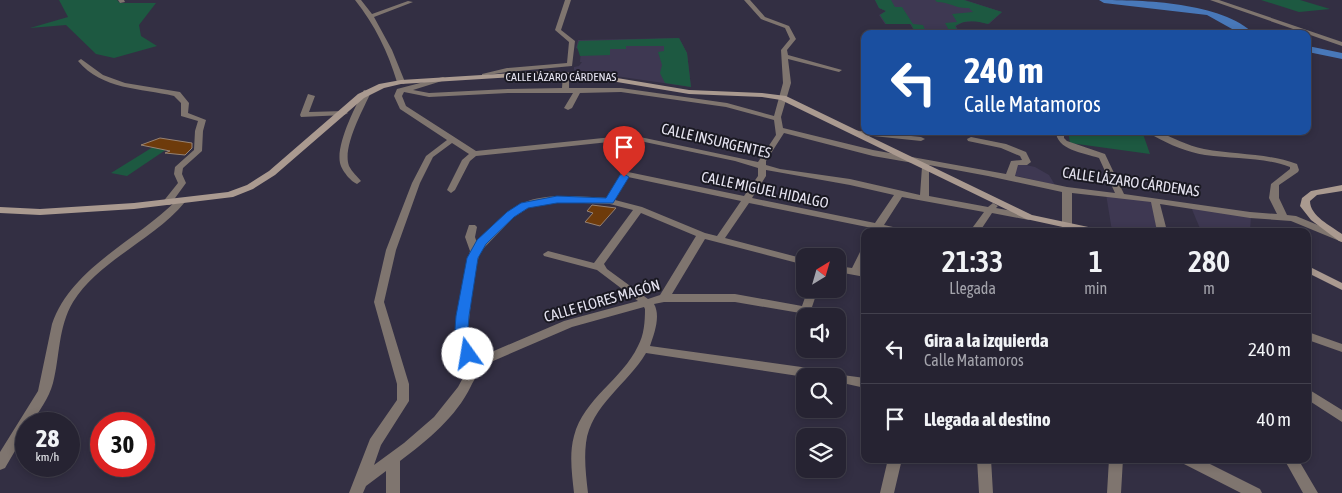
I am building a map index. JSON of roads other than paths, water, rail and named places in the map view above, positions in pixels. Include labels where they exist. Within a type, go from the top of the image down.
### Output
[{"type":"main road","points":[[443,79],[484,75],[566,74],[618,80],[689,92],[762,95],[783,98],[1029,217]]},
{"type":"main road","points":[[0,210],[40,212],[221,197],[250,187],[272,173],[367,92],[402,86]]},
{"type":"main road","points":[[1342,188],[1314,192],[1305,200],[1305,206],[1314,218],[1342,239]]},
{"type":"main road","name":"CALLE INSURGENTES","points":[[1029,217],[1064,228]]},
{"type":"main road","points":[[1311,271],[1342,287]]},
{"type":"street","points":[[358,0],[371,16],[396,64],[402,86],[398,96],[406,110],[474,154],[466,160],[451,190]]},
{"type":"street","points":[[371,16],[411,2],[404,0]]},
{"type":"street","points":[[484,75],[507,70],[570,65],[572,41],[558,30],[568,0]]},
{"type":"street","points":[[719,240],[762,176],[762,161],[778,139],[780,130],[777,119],[787,83],[784,50],[793,39],[788,29],[763,18],[747,0]]},
{"type":"street","points":[[1213,0],[1301,30]]},
{"type":"street","points":[[1311,33],[1342,44]]},
{"type":"street","points":[[784,56],[839,70]]},
{"type":"street","points":[[0,464],[44,392],[57,329],[66,304],[88,280],[154,228],[174,202],[182,183],[178,174],[179,167],[198,151],[202,120],[184,114],[185,103],[178,94],[111,80],[88,69],[81,61]]},
{"type":"street","points":[[565,90],[566,74]]},
{"type":"street","points":[[402,86],[443,79]]},
{"type":"street","name":"CALLE LÁZARO CÁRDENAS","points":[[402,86],[429,95],[621,90],[727,105],[777,119]]},
{"type":"street","points":[[568,108],[578,90]]},
{"type":"street","points":[[356,181],[345,165],[343,158],[347,136],[367,92]]},
{"type":"street","points":[[311,96],[304,115],[344,113]]},
{"type":"street","name":"CALLE LÁZARO CÁRDENAS","points":[[780,130],[851,149],[1010,177],[1067,190],[1155,200],[1250,215],[1282,216],[1304,221],[1342,239]]},
{"type":"street","points":[[854,132],[861,133]]},
{"type":"street","points":[[883,135],[921,139]]},
{"type":"street","points":[[1060,135],[1064,143],[1102,156],[1121,196]]},
{"type":"street","points":[[1159,135],[1175,143],[1202,152],[1258,158],[1294,166],[1295,170],[1276,184],[1274,198],[1282,216]]},
{"type":"street","points":[[971,138],[1003,146],[1023,154],[1027,162],[1014,163],[1010,177]]},
{"type":"street","points":[[358,487],[375,443],[403,401],[403,384],[380,302],[391,250],[416,184],[432,154],[453,139]]},
{"type":"street","points":[[610,201],[625,174],[615,160],[613,139]]},
{"type":"street","name":"CALLE INSURGENTES","points":[[474,154],[613,139],[650,142],[763,167],[850,182],[899,194],[1029,217]]},
{"type":"street","points":[[924,198],[926,167]]},
{"type":"street","name":"CALLE MIGUEL HIDALGO","points":[[625,174],[871,228]]},
{"type":"street","points":[[1067,190],[1067,228]]},
{"type":"street","points":[[877,228],[899,194]]},
{"type":"street","points":[[358,487],[445,416],[468,380],[472,365],[462,329],[469,275],[475,251],[490,234],[524,205],[557,199],[610,201],[639,209],[702,235],[796,260]]},
{"type":"street","points":[[1155,200],[1161,228]]},
{"type":"street","points":[[977,228],[989,210],[998,202]]},
{"type":"street","points":[[601,268],[601,259],[639,209]]},
{"type":"street","points":[[472,227],[470,237],[475,251]]},
{"type":"street","points":[[664,298],[702,235]]},
{"type":"street","points":[[548,254],[601,268],[647,303],[652,314],[644,349],[590,414],[583,427],[578,457],[580,493]]},
{"type":"street","points":[[846,270],[860,273]]},
{"type":"street","name":"CALLE FLORES MAGÓN","points":[[472,365],[568,324],[664,298],[735,298],[806,310],[810,298]]},
{"type":"street","points":[[1311,337],[1342,348]]},
{"type":"street","points":[[644,349],[796,371]]},
{"type":"street","points":[[846,379],[861,382]]},
{"type":"street","points":[[1311,396],[1342,417]]},
{"type":"street","points":[[392,493],[393,458]]},
{"type":"street","points":[[887,493],[894,463]]},
{"type":"street","points":[[984,463],[986,493]]},
{"type":"street","points":[[1114,493],[1116,463]]},
{"type":"street","points":[[1195,463],[1255,493]]},
{"type":"street","points":[[1293,463],[1311,493]]},
{"type":"waterway","points":[[1104,0],[1209,12],[1242,30]]},
{"type":"waterway","points":[[1311,50],[1342,56]]}]
